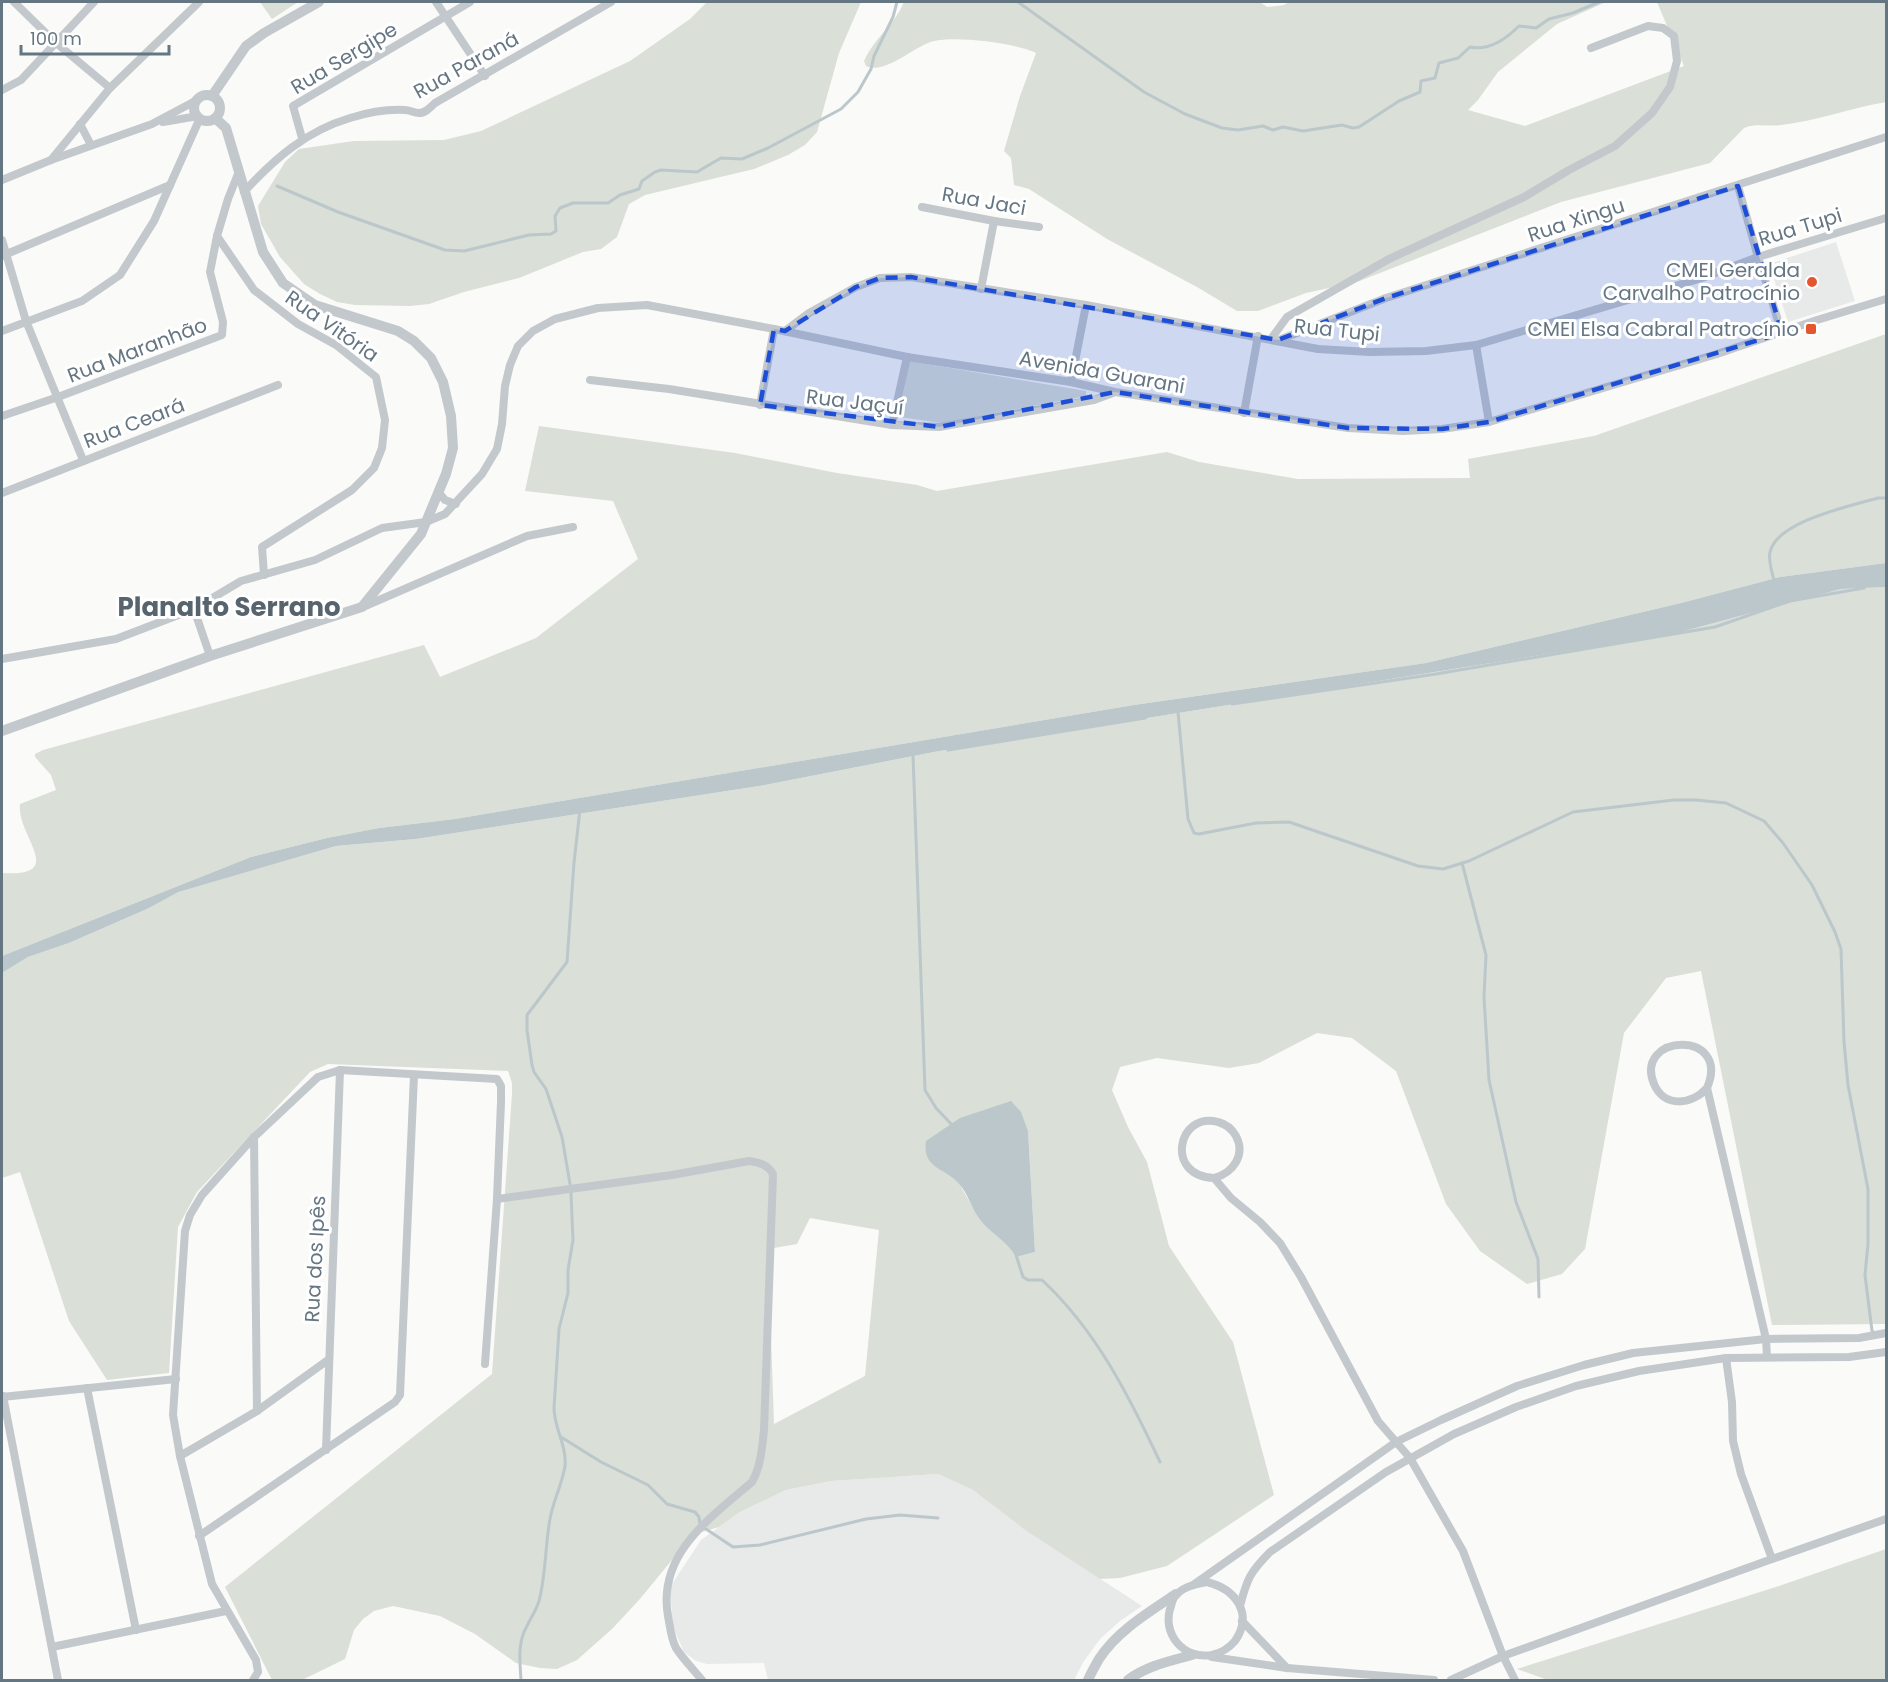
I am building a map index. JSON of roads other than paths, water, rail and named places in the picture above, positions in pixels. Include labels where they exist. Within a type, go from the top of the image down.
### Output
[{"type":"street","points":[[14,2],[55,42],[110,88]]},
{"type":"street","points":[[2,90],[21,80],[94,2]]},
{"type":"street","points":[[51,160],[110,88],[199,2]]},
{"type":"street","points":[[212,96],[246,45],[319,2]]},
{"type":"street","points":[[436,2],[485,76]]},
{"type":"street","name":"Rua Sergipe","points":[[302,138],[293,106],[470,2]]},
{"type":"street","name":"Rua Paraná","points":[[244,192],[276,159],[302,138],[351,117],[393,110],[419,113],[427,110],[435,103],[611,2]]},
{"type":"street","points":[[1275,339],[1287,317],[1389,259],[1524,197],[1615,146],[1652,113],[1670,87],[1677,61],[1674,36],[1663,28],[1648,26],[1591,48]]},
{"type":"street","points":[[2,180],[152,124],[205,96],[212,96]]},
{"type":"street","points":[[152,124],[199,117],[208,121],[215,118],[220,106],[212,96]]},
{"type":"street","points":[[2,331],[82,301],[120,275],[154,221],[199,117],[195,107],[199,99]]},
{"type":"street","points":[[215,118],[226,128],[263,252],[284,283],[315,305],[398,331],[414,341],[431,358],[443,381],[451,416],[453,448],[438,492],[421,534],[362,608]]},
{"type":"street","points":[[81,124],[91,146]]},
{"type":"street","name":"Rua Xingu","points":[[1275,339],[1386,298],[1887,137]]},
{"type":"street","points":[[217,236],[238,174]]},
{"type":"street","points":[[4,255],[170,184]]},
{"type":"street","points":[[1738,186],[1782,333]]},
{"type":"street","name":"Rua Jaci","points":[[922,207],[1039,227]]},
{"type":"street","name":"Rua Tupi","points":[[785,331],[809,313],[847,292],[880,278],[911,277],[1086,305],[1275,339],[1318,349],[1370,352],[1426,351],[1476,345],[1702,278],[1758,257],[1887,218]]},
{"type":"street","points":[[981,289],[994,221]]},
{"type":"street","name":"Rua Maranhão","points":[[2,416],[222,335],[223,322],[210,273],[217,236]]},
{"type":"street","name":"Rua Vitória","points":[[217,236],[254,290],[298,324],[336,345],[376,377],[385,420],[382,448],[374,468],[352,490],[262,548],[264,575]]},
{"type":"street","points":[[2,240],[4,255],[26,321],[83,460]]},
{"type":"street","name":"Avenida Guarani","points":[[426,522],[445,514],[456,504],[482,474],[497,449],[510,365],[518,346],[533,331],[555,319],[598,308],[647,305],[907,357],[1071,382],[1115,392],[1348,428],[1403,431],[1442,429],[1489,422],[1887,299]]},
{"type":"street","points":[[1071,382],[1086,305]]},
{"type":"street","points":[[760,405],[774,329]]},
{"type":"street","points":[[1244,413],[1258,336]]},
{"type":"street","points":[[1476,345],[1489,422]]},
{"type":"street","points":[[892,425],[907,357]]},
{"type":"street","name":"Rua Jaçuí","points":[[590,380],[669,389],[892,425],[939,427],[1094,400],[1115,392]]},
{"type":"street","name":"Rua Ceará","points":[[2,493],[279,385]]},
{"type":"street","points":[[438,492],[445,500],[456,504]]},
{"type":"street","points":[[2,659],[116,639],[194,609],[241,581],[315,560],[382,528],[426,522]]},
{"type":"street","points":[[2,732],[210,656],[362,608],[527,536],[573,527]]},
{"type":"street","points":[[194,609],[210,656]]},
{"type":"street","points":[[1707,1088],[1701,1095],[1685,1102],[1668,1099],[1655,1087],[1652,1078],[1652,1070],[1659,1054],[1673,1044],[1682,1043],[1699,1049],[1709,1063],[1710,1080],[1707,1088],[1766,1339],[1767,1357]]},
{"type":"street","points":[[253,1680],[258,1672],[256,1660],[212,1584],[180,1456],[173,1414],[185,1231],[190,1215],[202,1195],[254,1137],[318,1077],[340,1070],[497,1079],[500,1082],[497,1199],[485,1364]]},
{"type":"street","name":"Rua dos Ipês","points":[[326,1450],[340,1070]]},
{"type":"street","points":[[199,1536],[395,1402],[400,1395],[414,1075]]},
{"type":"street","points":[[1214,1178],[1223,1175],[1237,1162],[1239,1143],[1229,1127],[1212,1120],[1194,1126],[1187,1133],[1183,1141],[1184,1160],[1196,1174],[1205,1178],[1214,1178],[1231,1198],[1260,1222],[1280,1243],[1301,1277],[1378,1421],[1410,1458],[1463,1551],[1503,1656],[1515,1680]]},
{"type":"street","points":[[254,1137],[257,1411]]},
{"type":"street","points":[[497,1199],[749,1161],[769,1167],[773,1174],[764,1430],[759,1464],[752,1482],[707,1520],[688,1540],[671,1570],[668,1581],[666,1605],[676,1647],[702,1680]]},
{"type":"street","points":[[1088,1680],[1099,1658],[1115,1640],[1147,1614],[1193,1585],[1396,1442],[1517,1386],[1584,1365],[1633,1353],[1766,1339],[1859,1338],[1887,1333]]},
{"type":"street","points":[[1205,1656],[1219,1654],[1231,1646],[1239,1634],[1242,1621],[1240,1606],[1247,1579],[1270,1552],[1386,1472],[1454,1434],[1516,1407],[1576,1386],[1639,1371],[1726,1358],[1849,1357],[1887,1352]]},
{"type":"street","points":[[1726,1358],[1732,1402],[1733,1441],[1740,1474],[1772,1559]]},
{"type":"street","points":[[180,1456],[257,1411],[328,1360]]},
{"type":"street","points":[[58,1680],[2,1396],[176,1379]]},
{"type":"street","points":[[87,1388],[136,1630]]},
{"type":"street","points":[[1451,1680],[1503,1656],[1887,1519]]},
{"type":"street","points":[[1193,1585],[1207,1582],[1221,1586],[1233,1594],[1240,1606]]},
{"type":"street","points":[[1176,1594],[1169,1613],[1168,1625],[1176,1642],[1192,1654]]},
{"type":"street","points":[[52,1647],[226,1611]]},
{"type":"street","points":[[1242,1621],[1287,1668]]},
{"type":"street","points":[[1128,1680],[1137,1673],[1156,1665],[1192,1654],[1287,1668],[1434,1680]]},
{"type":"waterway","points":[[277,186],[338,212],[445,250],[464,251],[529,235],[551,234],[556,231],[555,216],[560,208],[573,203],[608,203],[620,195],[639,189],[642,181],[661,170],[697,172],[721,158],[742,159],[768,148],[841,109],[858,92],[871,69],[874,56],[893,17],[897,2]]},
{"type":"waterway","points":[[1018,2],[1144,92],[1185,114],[1222,128],[1238,130],[1263,126],[1273,130],[1283,127],[1303,131],[1342,125],[1359,127],[1399,101],[1420,92],[1421,81],[1435,78],[1439,63],[1458,58],[1470,47],[1490,46],[1519,26],[1536,28],[1549,19],[1573,13],[1599,2]]},
{"type":"waterway","points":[[1774,580],[1770,552],[1776,541],[1786,532],[1816,516],[1878,498],[1886,498]]},
{"type":"waterway","points":[[1232,704],[1436,674],[1715,627],[1790,601],[1864,588]]},
{"type":"waterway","points":[[1178,712],[1188,819],[1194,833],[1199,834],[1256,823],[1289,822],[1418,866],[1443,869],[1469,861],[1573,812],[1674,800],[1696,800],[1726,803],[1764,821],[1783,843],[1812,885],[1841,949],[1848,1085],[1868,1189],[1868,1244],[1865,1275],[1872,1331],[1875,1333]]},
{"type":"waterway","points":[[948,750],[1145,718]]},
{"type":"waterway","points":[[913,755],[925,1090],[936,1108],[954,1127]]},
{"type":"waterway","points":[[570,1184],[562,1137],[546,1089],[532,1065],[527,1015],[567,962],[580,809]]},
{"type":"waterway","points":[[1462,863],[1486,955],[1484,997],[1489,1080],[1516,1202],[1538,1259],[1539,1297]]},
{"type":"waterway","points":[[521,1680],[522,1639],[539,1601],[550,1519],[565,1466],[564,1451],[554,1408],[559,1329],[568,1293],[568,1270],[573,1240],[571,1193]]},
{"type":"waterway","points":[[1016,1255],[1023,1277],[1028,1280],[1042,1280],[1079,1320],[1095,1342],[1110,1365],[1160,1462]]},
{"type":"waterway","points":[[561,1437],[601,1462],[648,1485],[667,1504],[695,1512],[700,1524]]},
{"type":"waterway","points":[[703,1527],[733,1547],[760,1545],[866,1519],[900,1515],[938,1518]]},
{"type":"place","name":"CMEI Geralda Carvalho Patrocínio","points":[[1812,282]]},
{"type":"place","name":"CMEI Elsa Cabral Patrocínio","points":[[1811,329]]},
{"type":"district","name":"Planalto Serrano","points":[[229,607]]}]
